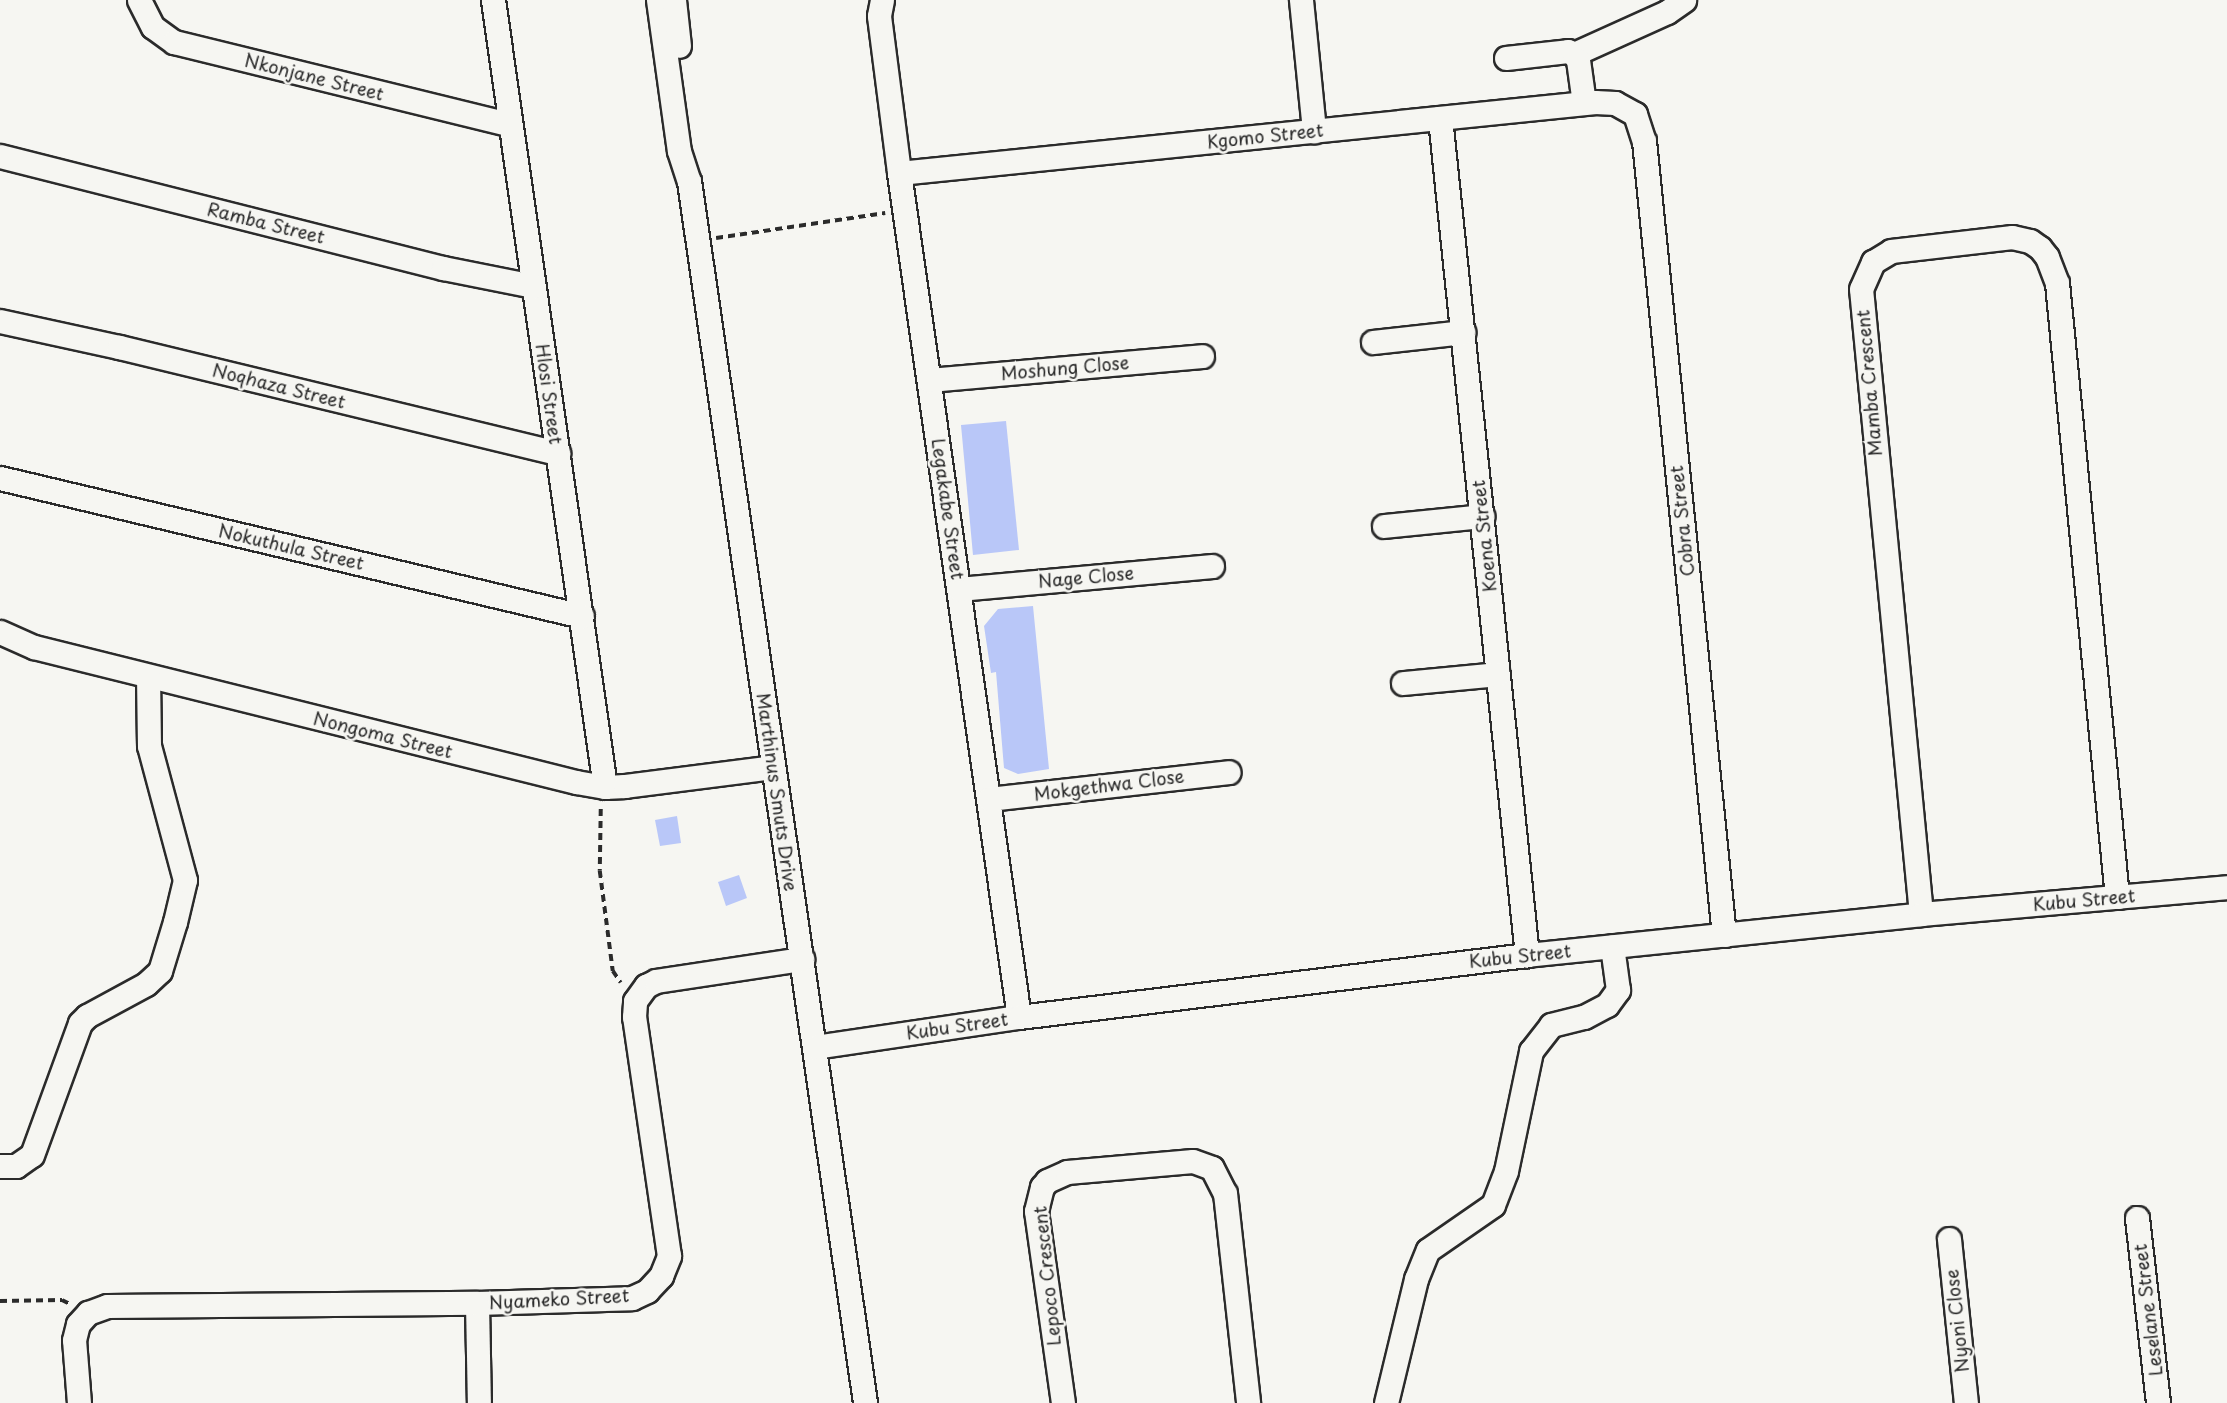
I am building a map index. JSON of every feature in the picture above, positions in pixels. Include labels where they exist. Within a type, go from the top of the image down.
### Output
[{"type":"street","name":"Nkonjane Street","points":[[139,0],[153,27],[174,42],[509,124]]},
{"type":"street","name":"Hlosi Street","points":[[493,0],[582,616],[603,787]]},
{"type":"street","name":"Marthinus Smuts Drive","points":[[658,0],[679,151],[689,181],[865,1403]]},
{"type":"street","name":"Marthinus Smuts Drive","points":[[674,0],[693,170],[689,181]]},
{"type":"street","name":"Legakabe Street","points":[[882,0],[879,16],[899,173],[1019,1017]]},
{"type":"street","points":[[1301,0],[1314,131]]},
{"type":"street","points":[[1574,54],[1667,12],[1684,0]]},
{"type":"street","points":[[1506,58],[1568,51],[1574,54],[1578,60],[1584,103]]},
{"type":"street","name":"Kgomo Street","points":[[899,173],[1584,103],[1615,103],[1630,110]]},
{"type":"street","name":"Cobra Street","points":[[1630,110],[1639,121],[1644,141],[1724,935]]},
{"type":"street","name":"Koena Street","points":[[1440,118],[1527,955]]},
{"type":"street","name":"Ramba Street","points":[[0,156],[443,268],[533,286]]},
{"type":"street","name":"Mamba Crescent","points":[[1921,914],[1861,289],[1873,262],[1891,251],[2012,237],[2040,248],[2047,257],[2057,283],[2118,897]]},
{"type":"street","name":"Noqhaza Street","points":[[0,321],[119,346],[558,453]]},
{"type":"street","points":[[1373,342],[1463,332]]},
{"type":"street","name":"Moshung Close","points":[[929,380],[1202,356]]},
{"type":"street","name":"Nokuthula Street","points":[[0,478],[582,616]]},
{"type":"street","points":[[1384,527],[1482,516]]},
{"type":"street","name":"Nage Close","points":[[960,589],[1212,566]]},
{"type":"street","name":"Nongoma Street","points":[[0,632],[26,645],[603,787],[773,767]]},
{"type":"street","points":[[1403,682],[1498,674]]},
{"type":"street","points":[[0,1166],[16,1166],[32,1155],[80,1023],[87,1016],[146,984],[160,971],[175,922],[186,880],[149,746],[148,676]]},
{"type":"street","name":"Mokgethwa Close","points":[[989,799],[1228,772]]},
{"type":"street","name":"Kubu Street","points":[[815,1047],[1019,1017],[1527,955],[1921,914],[2227,887]]},
{"type":"street","points":[[1386,1403],[1416,1279],[1428,1250],[1493,1205],[1506,1171],[1531,1051],[1551,1025],[1584,1017],[1607,1005],[1618,990],[1612,947]]},
{"type":"street","points":[[635,1001],[646,986],[656,981],[802,959]]},
{"type":"street","name":"Nyameko Street","points":[[84,1315],[107,1306],[477,1303],[632,1298],[651,1288],[669,1256],[634,1017],[635,1001]]},
{"type":"street","name":"Lepoco Crescent","points":[[1063,1403],[1036,1211],[1042,1187],[1047,1181],[1067,1172],[1193,1161],[1212,1168],[1225,1193],[1248,1403]]},
{"type":"street","name":"Leselane Street","points":[[2137,1218],[2158,1403]]},
{"type":"street","name":"Nyoni Close","points":[[1948,1239],[1966,1403]]},
{"type":"street","points":[[477,1303],[479,1403]]},
{"type":"street","points":[[79,1403],[74,1340],[84,1315]]},
{"type":"path","points":[[697,240],[905,211]]},
{"type":"path","points":[[603,787],[600,872],[613,971],[635,1001]]},
{"type":"path","points":[[0,1301],[62,1300],[84,1315]]},
{"type":"building","points":[[1006,421],[1019,550],[973,555],[961,425]]},
{"type":"building","points":[[1033,606],[1049,769],[1018,774],[1004,768],[996,672],[991,673],[984,626],[998,609]]},
{"type":"building","points":[[677,816],[681,843],[660,846],[655,820]]},
{"type":"building","points":[[739,875],[747,898],[726,906],[718,882]]}]
